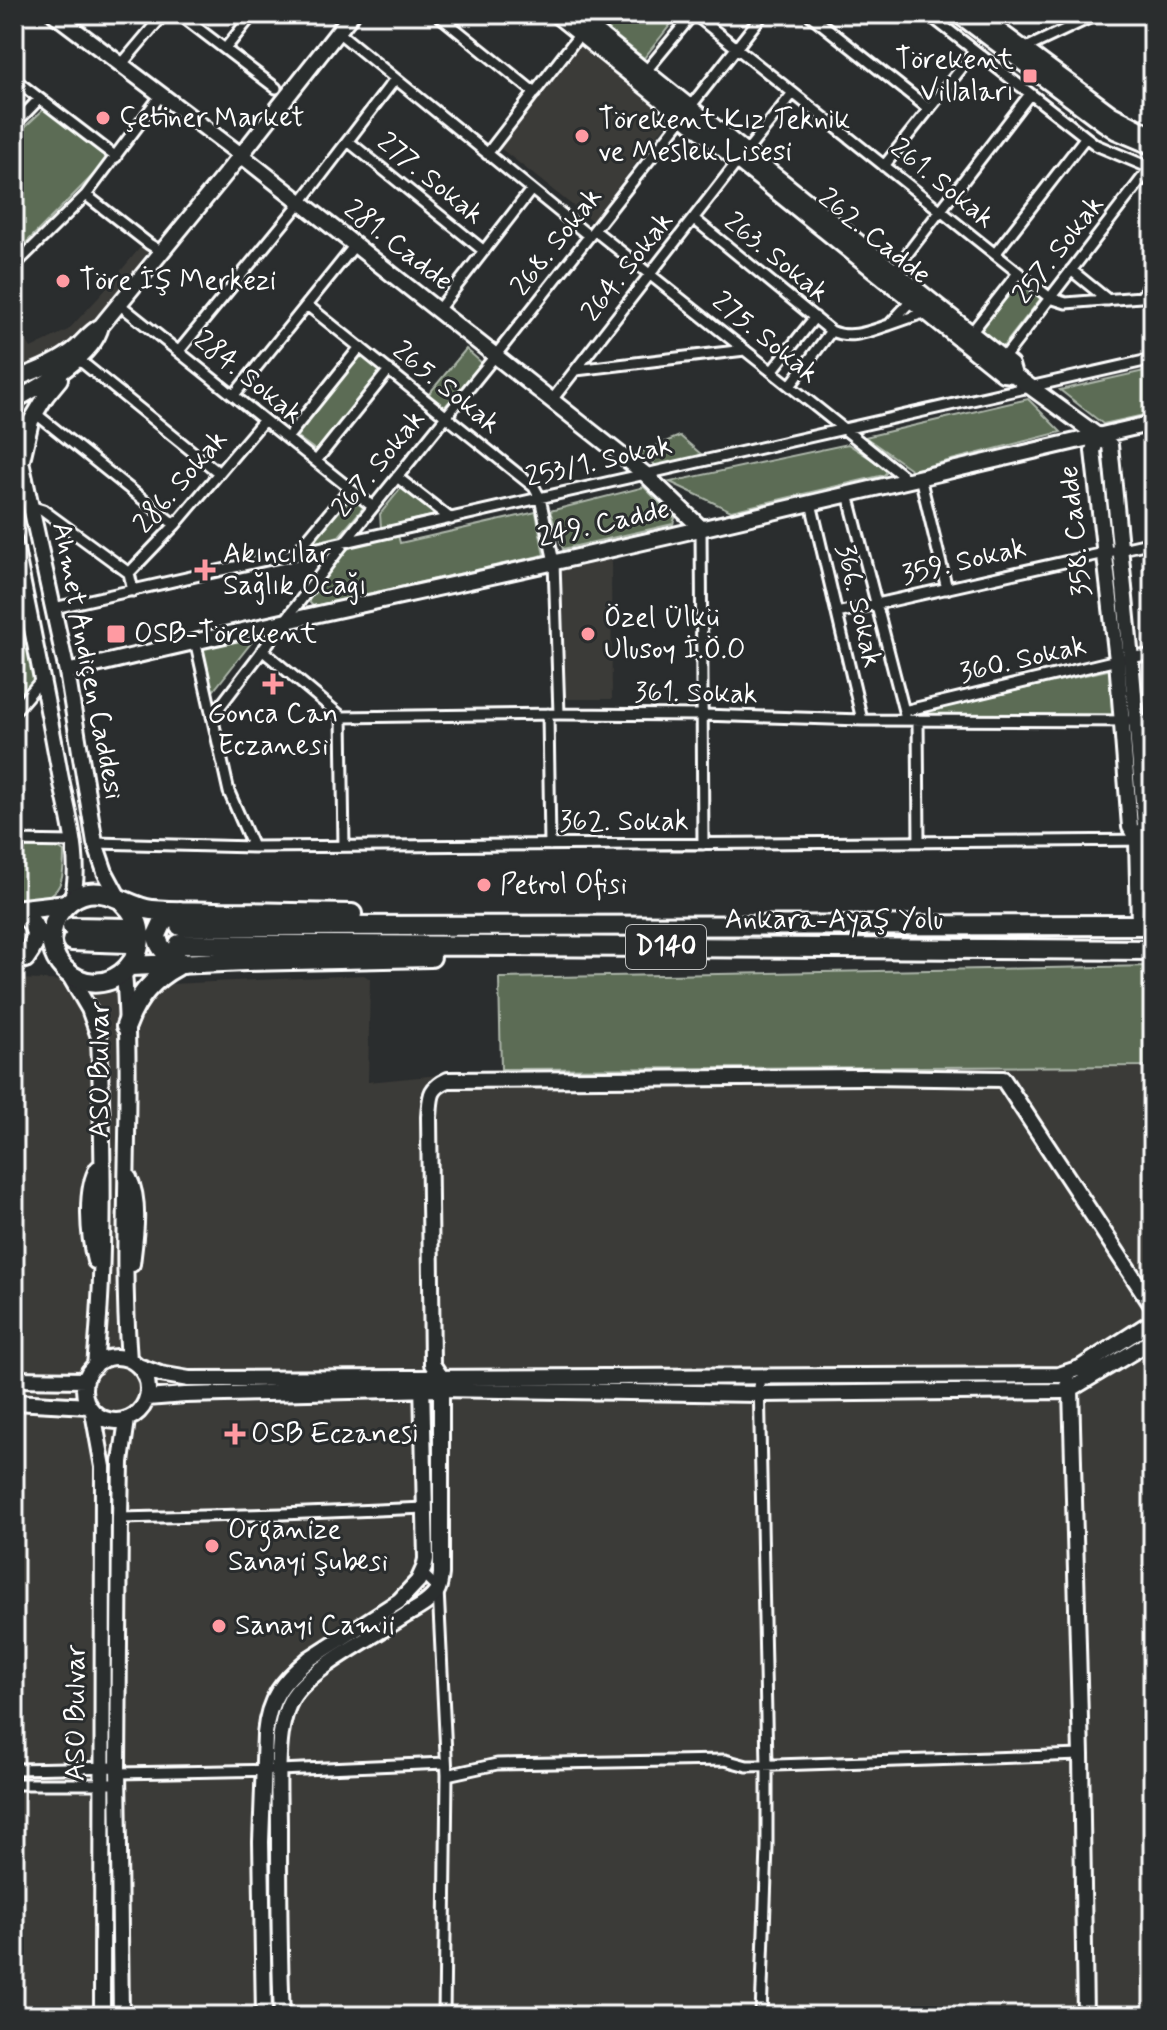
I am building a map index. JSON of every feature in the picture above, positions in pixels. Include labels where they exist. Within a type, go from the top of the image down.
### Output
[{"type":"highway","points":[[16,910],[69,902],[86,894],[106,894],[148,910],[179,927]]},
{"type":"highway","points":[[19,958],[49,961],[79,979],[94,982],[110,980],[127,969],[139,951],[141,933],[135,916],[122,901]]},
{"type":"highway","points":[[64,969],[54,954],[51,935],[56,917],[69,902]]},
{"type":"highway","points":[[16,910],[28,917],[36,932],[35,943],[19,958]]},
{"type":"highway","points":[[179,927],[163,922],[157,935],[162,949],[183,964]]},
{"type":"highway","name":"Ankara-Ayaş Yolu","points":[[179,927],[1146,925]]},
{"type":"highway","name":"Ankara-Ayaş Yolu","points":[[179,927],[531,946],[1153,950]]},
{"type":"highway","points":[[72,934],[128,935]]},
{"type":"highway","points":[[127,969],[246,961],[492,956],[509,955],[531,946]]},
{"type":"highway","points":[[126,1026],[144,992],[157,979],[183,964]]},
{"type":"street","name":"281. Cadde","points":[[54,14],[241,155],[552,400],[645,474],[701,528]]},
{"type":"street","points":[[121,65],[164,14]]},
{"type":"street","points":[[179,14],[276,88]]},
{"type":"street","points":[[225,49],[253,14]]},
{"type":"street","points":[[14,379],[67,354],[101,326],[352,14]]},
{"type":"street","points":[[437,14],[535,93]]},
{"type":"street","name":"262. Cadde","points":[[555,14],[686,112],[1003,374],[1014,375],[1098,436]]},
{"type":"street","points":[[646,71],[693,14]]},
{"type":"street","name":"261. Sokak","points":[[693,14],[1050,298]]},
{"type":"street","name":"268. Sokak","points":[[495,356],[763,14]]},
{"type":"street","points":[[809,14],[929,109]]},
{"type":"street","points":[[928,14],[1085,138],[1100,148],[1152,168]]},
{"type":"street","points":[[957,14],[1109,127],[1153,147]]},
{"type":"street","points":[[977,14],[1112,114],[1153,135]]},
{"type":"street","points":[[1024,49],[1098,14]]},
{"type":"street","name":"262. Cadde","points":[[577,15],[646,71],[686,112]]},
{"type":"street","name":"275. Sokak","points":[[338,32],[531,190],[650,274],[844,429],[914,479]]},
{"type":"street","points":[[487,154],[580,34]]},
{"type":"street","points":[[884,166],[975,51]]},
{"type":"street","points":[[14,79],[116,157]]},
{"type":"street","points":[[179,351],[301,202],[395,79]]},
{"type":"street","name":"264. Sokak","points":[[552,400],[793,93]]},
{"type":"street","points":[[894,271],[1030,94]]},
{"type":"street","points":[[14,266],[86,195],[161,95]]},
{"type":"street","points":[[14,125],[39,99]]},
{"type":"street","points":[[995,254],[1085,138]]},
{"type":"street","name":"277. Sokak","points":[[348,141],[484,251]]},
{"type":"street","name":"262. Cadde","points":[[742,157],[894,271],[1011,365],[1014,375]]},
{"type":"street","name":"257. Sokak","points":[[1003,359],[1152,168]]},
{"type":"street","points":[[438,310],[531,190]]},
{"type":"street","points":[[86,195],[162,252]]},
{"type":"street","name":"263. Sokak","points":[[694,219],[831,331]]},
{"type":"street","points":[[234,395],[355,245]]},
{"type":"street","points":[[1071,270],[1108,300]]},
{"type":"street","points":[[971,333],[1018,273]]},
{"type":"street","points":[[1141,297],[1153,281]]},
{"type":"street","points":[[1050,298],[1066,303],[1153,296]]},
{"type":"street","points":[[889,325],[912,300]]},
{"type":"street","name":"284. Sokak","points":[[119,304],[373,507]]},
{"type":"street","name":"265. Sokak","points":[[307,305],[530,482],[540,498]]},
{"type":"street","points":[[790,386],[831,331],[851,335],[926,312]]},
{"type":"street","points":[[772,371],[815,317]]},
{"type":"street","points":[[21,464],[35,413],[99,335],[101,326]]},
{"type":"street","points":[[287,438],[360,347]]},
{"type":"street","points":[[576,370],[745,350]]},
{"type":"street","name":"267. Sokak","points":[[212,717],[344,543],[495,356]]},
{"type":"street","points":[[14,401],[48,382],[78,359]]},
{"type":"street","points":[[78,359],[219,473]]},
{"type":"street","name":"253/1. Sokak","points":[[54,608],[1153,359]]},
{"type":"street","points":[[316,461],[389,370]]},
{"type":"street","points":[[35,413],[175,525]]},
{"type":"street","name":"286. Sokak","points":[[129,573],[175,525],[264,420]]},
{"type":"street","name":"249. Cadde","points":[[67,672],[195,640],[554,562],[1153,423]]},
{"type":"street","name":"Ahmet Andiçen Caddesi","points":[[14,429],[67,672],[95,843],[105,872],[122,901]]},
{"type":"street","name":"358. Cadde","points":[[1124,660],[1105,553],[1093,451],[1098,436],[1110,445],[1130,721],[1130,827],[1137,840],[1146,925]]},
{"type":"street","points":[[397,477],[451,519]]},
{"type":"street","points":[[914,479],[947,589]]},
{"type":"street","points":[[296,554],[350,488]]},
{"type":"street","points":[[848,494],[905,716]]},
{"type":"street","points":[[540,498],[554,562],[559,714]]},
{"type":"street","name":"366. Sokak","points":[[811,503],[862,720]]},
{"type":"street","points":[[30,506],[43,510],[129,573],[133,591]]},
{"type":"street","points":[[701,528],[703,844]]},
{"type":"street","name":"Ahmet Andiçen Caddesi","points":[[14,540],[73,842],[77,875],[75,891],[69,902]]},
{"type":"street","name":"359. Sokak","points":[[837,613],[1153,542]]},
{"type":"street","points":[[195,640],[229,792],[253,847]]},
{"type":"street","points":[[262,650],[342,717],[344,846]]},
{"type":"street","name":"360. Sokak","points":[[905,716],[1153,654]]},
{"type":"street","points":[[14,712],[42,679]]},
{"type":"street","points":[[548,714],[550,845]]},
{"type":"street","name":"361. Sokak","points":[[342,717],[559,714],[862,720],[905,716],[918,720],[1153,721]]},
{"type":"street","points":[[918,720],[919,842]]},
{"type":"street","name":"362. Sokak","points":[[95,843],[253,847],[1153,840]]},
{"type":"street","points":[[14,841],[73,842]]},
{"type":"street","name":"ASO Bulvar","points":[[64,969],[89,1009],[99,1037],[102,1166],[95,1366]]},
{"type":"street","name":"ASO Bulvar","points":[[127,969],[125,1274],[134,1363]]},
{"type":"street","points":[[444,2016],[447,1775],[438,1589],[443,1560],[429,1117],[435,1086],[448,1080],[1003,1079],[1153,1307]]},
{"type":"street","points":[[147,1398],[422,1383],[438,1377],[759,1378],[1065,1374],[1080,1368],[1153,1321]]},
{"type":"street","points":[[134,1363],[148,1380],[147,1398],[140,1411],[127,1420],[115,1422],[103,1419],[91,1409],[84,1389],[95,1366],[111,1358],[134,1363],[160,1374],[189,1379],[422,1383],[438,1377],[759,1394],[1064,1391],[1153,1340]]},
{"type":"street","points":[[1065,1374],[1071,1389],[1085,2016]]},
{"type":"street","points":[[759,1378],[767,1765],[761,2016]]},
{"type":"street","points":[[14,1379],[86,1380]]},
{"type":"street","points":[[264,2016],[261,1842],[268,1717],[275,1694],[285,1680],[309,1659],[399,1601],[422,1573],[426,1559],[422,1383]]},
{"type":"street","points":[[14,1402],[91,1409]]},
{"type":"street","name":"ASO Bulvar","points":[[91,1409],[103,1467],[102,2016]]},
{"type":"street","name":"ASO Bulvar","points":[[121,2016],[118,1775],[120,1518],[121,1462],[127,1420]]},
{"type":"street","points":[[120,1518],[425,1508]]},
{"type":"street","points":[[422,1573],[438,1589]]},
{"type":"street","points":[[282,2016],[279,1770],[286,1712],[296,1693],[322,1669],[416,1609],[438,1589]]},
{"type":"street","points":[[447,1775],[497,1764],[725,1760],[747,1766],[1081,1755]]},
{"type":"street","points":[[14,1784],[102,1783],[118,1775],[445,1763]]},
{"type":"street","points":[[14,1769],[102,1767],[118,1775]]},
{"type":"street","points":[[263,1972],[280,1970]]},
{"type":"shaded area","name":"Törekent Kız Teknik ve Meslek Lisesi","points":[[580,45],[665,116],[665,125],[592,221],[500,148]]},
{"type":"shaded area","points":[[143,244],[149,250],[112,299],[84,329],[69,343],[14,372],[14,320],[31,348],[68,330]]},
{"type":"shaded area","name":"Özel Ülkü Ulusoy İ.Ö.O","points":[[611,558],[612,699],[566,699],[562,569]]},
{"type":"shaded area","points":[[364,975],[370,979],[368,1082],[501,1069],[1153,1066],[1153,2016],[14,2016],[14,979],[170,984]]},
{"type":"green space","points":[[679,14],[644,58],[591,16]]},
{"type":"green space","points":[[44,109],[109,159],[14,255],[14,137]]},
{"type":"green space","points":[[1020,281],[1041,298],[1002,348],[980,331]]},
{"type":"green space","points":[[466,349],[482,363],[443,409],[427,396]]},
{"type":"green space","points":[[360,355],[381,371],[318,452],[296,436]]},
{"type":"green space","points":[[1153,369],[1153,413],[1103,424],[1060,390]]},
{"type":"green space","points":[[1028,399],[1061,432],[912,470],[865,437]]},
{"type":"green space","points":[[680,436],[702,455],[657,466],[638,453]]},
{"type":"green space","points":[[848,444],[887,472],[731,511],[670,482]]},
{"type":"green space","points":[[644,487],[675,518],[673,524],[563,549],[550,511]]},
{"type":"green space","points":[[401,488],[435,515],[381,528],[380,514]]},
{"type":"green space","points":[[350,495],[364,507],[339,536],[310,544]]},
{"type":"green space","points":[[536,512],[544,555],[313,606],[308,601],[345,551],[354,545],[398,535],[400,543]]},
{"type":"green space","points":[[22,610],[35,679],[14,705],[14,611]]},
{"type":"green space","points":[[255,638],[210,695],[202,648]]},
{"type":"green space","points":[[1112,669],[1118,716],[930,718],[926,714],[928,710]]},
{"type":"green space","points":[[56,847],[64,852],[59,886],[48,896],[14,904],[14,848]]},
{"type":"green space","points":[[1153,966],[1153,1066],[501,1069],[499,978]]},
{"type":"tunnel","points":[[14,925],[69,927]]},
{"type":"tunnel","points":[[14,939],[72,941]]},
{"type":"place","name":"Törekent Villaları","points":[[1030,76]]},
{"type":"place","name":"Çetiner Market","points":[[103,118]]},
{"type":"place","name":"Törekent Kız Teknik ve Meslek Lisesi","points":[[582,136]]},
{"type":"place","name":"Töre İş Merkezi","points":[[63,281]]},
{"type":"place","name":"Akıncılar Sağlık Ocağı","points":[[205,570]]},
{"type":"place","name":"OSB-Törekent","points":[[116,634]]},
{"type":"place","name":"Özel Ülkü Ulusoy İ.Ö.O","points":[[588,634]]},
{"type":"place","name":"Gonca Can Eczanesi","points":[[273,684]]},
{"type":"place","name":"Petrol Ofisi","points":[[484,885]]},
{"type":"place","name":"OSB Eczanesi","points":[[235,1434]]},
{"type":"place","name":"Organize Sanayi Şubesi","points":[[212,1546]]},
{"type":"place","name":"Sanayi Camii","points":[[219,1626]]}]
